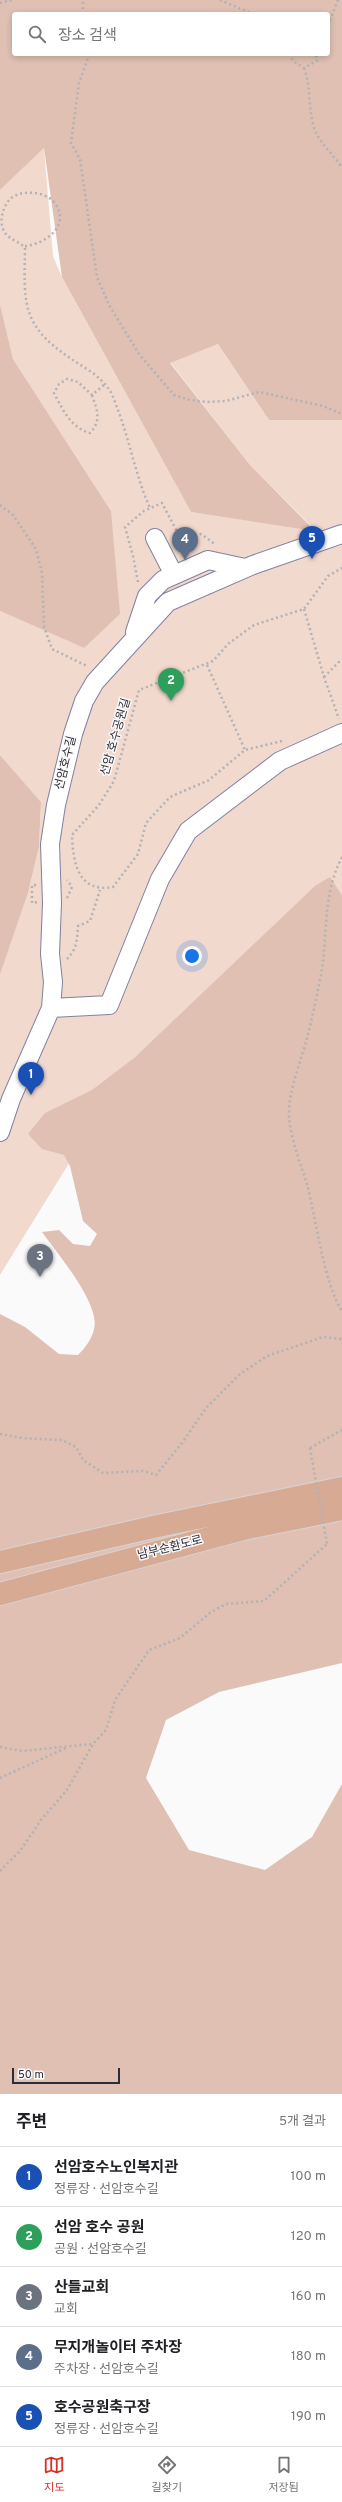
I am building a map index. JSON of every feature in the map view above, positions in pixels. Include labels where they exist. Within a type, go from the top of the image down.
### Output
[{"type":"main road","name":"남부순환도로","points":[[0,1562],[152,1527],[342,1488]]},
{"type":"main road","name":"남부순환도로","points":[[0,1594],[235,1531],[342,1509]]},
{"type":"street","name":"선암호수길","points":[[0,1132],[11,1099],[51,1008],[53,982],[50,954],[52,903],[50,844],[56,805],[73,734],[84,701],[105,671],[168,602],[245,568],[342,534]]},
{"type":"street","points":[[155,538],[174,575]]},
{"type":"street","points":[[133,639],[147,596],[163,580],[208,560],[245,568]]},
{"type":"street","points":[[51,1008],[109,1005],[160,879],[188,831],[280,761],[342,733]]},
{"type":"path","points":[[0,3],[12,0]]},
{"type":"path","points":[[82,12],[83,0]]},
{"type":"path","points":[[220,0],[248,12]]},
{"type":"path","points":[[330,20],[338,0]]},
{"type":"path","points":[[88,56],[79,83],[71,143],[80,159],[97,277],[108,305],[139,354],[174,395],[190,400],[226,401],[259,392],[323,406],[342,414]]},
{"type":"path","points":[[290,56],[293,61],[304,68],[308,76],[313,125],[324,146],[342,168]]},
{"type":"path","points":[[304,68],[318,60],[316,56]]},
{"type":"path","points":[[20,193],[49,198],[57,208],[59,218],[57,228],[49,237],[24,246],[13,241],[2,229],[1,219],[3,209],[8,201],[20,193]]},
{"type":"path","points":[[24,246],[24,293],[30,318],[42,336],[57,349],[94,374],[109,388],[122,420],[141,488],[150,508]]},
{"type":"path","points":[[67,379],[78,382],[92,395],[99,418],[97,425],[90,433],[78,430],[63,411],[54,393],[59,384],[67,379]]},
{"type":"path","points":[[92,395],[105,384]]},
{"type":"path","points":[[0,505],[13,515],[36,549],[42,573],[44,627],[52,649],[84,666],[105,671]]},
{"type":"path","points":[[342,568],[328,576],[304,609],[324,677],[342,726]]},
{"type":"path","name":"선암 호수공원길","points":[[100,890],[84,881],[73,859],[72,835],[99,805],[114,781],[139,690],[213,662],[228,644],[254,625],[304,609]]},
{"type":"path","points":[[324,677],[342,659]]},
{"type":"path","points":[[207,665],[245,750]]},
{"type":"path","points":[[66,964],[78,944],[78,926],[90,921],[100,890],[113,888],[138,854],[146,823],[170,797],[209,780],[245,750],[284,741]]},
{"type":"path","points":[[342,857],[327,907],[321,974],[308,1034],[296,1079],[289,1116],[295,1147],[307,1184],[329,1278],[337,1303],[342,1311]]},
{"type":"path","points":[[0,1434],[22,1438],[62,1440],[76,1447],[83,1460],[103,1473],[143,1471],[156,1476],[182,1443],[206,1408],[240,1374],[267,1356],[323,1337],[342,1339]]},
{"type":"path","points":[[0,1871],[20,1851],[41,1820],[67,1790],[93,1744],[106,1730],[115,1700],[149,1650],[180,1638],[211,1612],[226,1604],[264,1601],[326,1544],[310,1448],[342,1430]]},
{"type":"path","points":[[0,1747],[22,1751],[93,1744]]},
{"type":"path","points":[[0,1778],[71,1746]]},
{"type":"shaded area","points":[[0,0],[342,0],[342,420],[269,420],[218,344],[170,363],[250,465],[315,531],[191,512],[62,277],[44,148],[0,190]]},
{"type":"shaded area","points":[[44,148],[53,256],[62,277],[191,512],[315,530],[250,465],[170,362],[218,344],[269,420],[342,420],[342,895],[330,878],[134,1058],[0,1275],[0,975],[28,893],[39,847],[41,802],[0,755],[0,611],[84,648],[111,511],[13,359],[0,304],[0,190]]},
{"type":"shaded area","points":[[0,304],[13,359],[111,511],[120,614],[84,648],[0,611]]},
{"type":"shaded area","points":[[0,755],[41,802],[39,847],[28,893],[0,975]]},
{"type":"shaded area","points":[[330,877],[342,895],[342,1663],[219,1692],[166,1720],[146,1778],[189,1850],[265,1870],[312,1837],[342,1784],[342,2094],[0,2094],[0,1314],[25,1327],[59,1354],[78,1355],[88,1343],[94,1329],[94,1318],[91,1306],[76,1279],[42,1232],[59,1230],[73,1244],[90,1246],[97,1234],[83,1221],[70,1166],[64,1155],[42,1149],[28,1134],[45,1113],[92,1090],[134,1058],[315,886]]},
{"type":"place","name":"호수공원축구장","points":[[312,559]]},
{"type":"place","name":"무지개놀이터 주차장","points":[[185,560]]},
{"type":"place","name":"선암 호수 공원","points":[[171,701]]},
{"type":"place","name":"선암호수노인복지관","points":[[31,1095]]},
{"type":"place","name":"산들교회","points":[[40,1277]]}]
